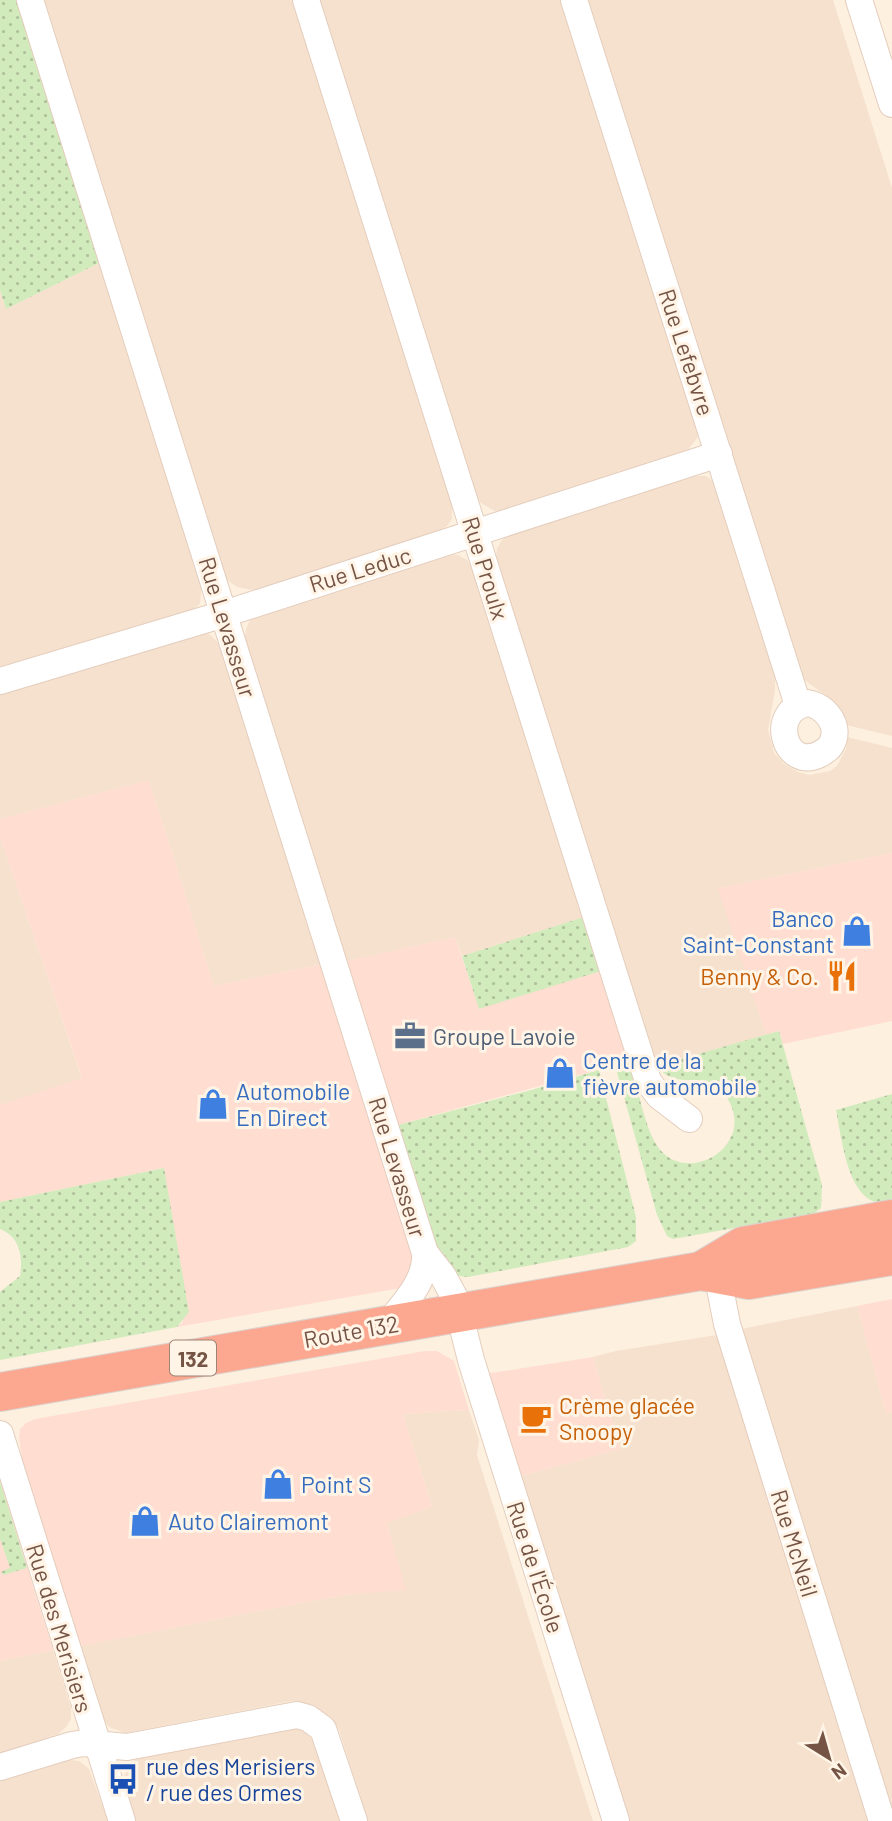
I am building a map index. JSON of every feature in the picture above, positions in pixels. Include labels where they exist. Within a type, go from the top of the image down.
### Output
[{"type":"highway","name":"Route 132","points":[[711,1269],[743,1246],[892,1219]]},
{"type":"highway","name":"Route 132","points":[[0,1392],[711,1269],[749,1280],[892,1256]]},
{"type":"street","name":"Rue Levasseur","points":[[30,0],[425,1253],[426,1266],[421,1279],[387,1325]]},
{"type":"street","name":"Rue Proulx","points":[[306,0],[648,1081],[659,1097],[689,1119]]},
{"type":"street","name":"Rue Lefebvre","points":[[574,0],[798,705]]},
{"type":"street","points":[[859,0],[892,104]]},
{"type":"street","name":"Rue Leduc","points":[[0,681],[224,614],[719,454]]},
{"type":"street","name":"Rue Levasseur","points":[[425,1253],[446,1281],[461,1312]]},
{"type":"street","name":"Rue McNeil","points":[[711,1269],[882,1821]]},
{"type":"street","name":"Rue de l'École","points":[[461,1312],[471,1360],[617,1821]]},
{"type":"street","name":"Rue des Merisiers","points":[[0,1434],[122,1821]]},
{"type":"street","points":[[0,1767],[61,1747],[84,1743],[127,1747],[297,1714],[323,1729],[354,1821]]},
{"type":"shaded area","points":[[43,0],[294,0],[452,502],[452,519],[447,526],[439,531],[252,590],[237,587],[226,579]]},
{"type":"shaded area","points":[[318,0],[564,0],[699,430],[698,437],[687,451],[505,510],[495,511],[481,503],[476,496]]},
{"type":"shaded area","points":[[584,0],[833,0],[892,188],[892,736],[846,725],[832,700],[803,679]]},
{"type":"shaded area","points":[[101,262],[202,585],[200,603],[195,609],[8,668],[0,666],[0,290],[6,309]]},
{"type":"shaded area","points":[[696,476],[706,476],[713,481],[775,674],[775,691],[768,730],[774,753],[784,764],[809,775],[830,771],[837,766],[846,749],[847,737],[892,748],[892,853],[719,888],[766,1035],[656,1066],[496,558],[497,548],[510,534]]},
{"type":"shaded area","points":[[446,554],[458,555],[467,560],[475,572],[584,917],[462,956],[455,937],[347,961],[245,638],[246,629],[250,620],[260,613]]},
{"type":"shaded area","points":[[200,632],[209,634],[222,646],[322,964],[214,986],[149,780],[0,819],[0,692]]},
{"type":"shaded area","points":[[149,780],[214,986],[322,964],[417,1267],[401,1288],[177,1327],[183,1322],[164,1168],[0,1202],[0,1105],[82,1078],[0,837],[0,819]]},
{"type":"shaded area","points":[[0,837],[82,1079],[0,1105]]},
{"type":"shaded area","points":[[892,853],[892,1021],[783,1044],[779,1031],[766,1035],[718,888]]},
{"type":"shaded area","points":[[455,937],[479,1008],[601,971],[630,1061],[398,1125],[347,961]]},
{"type":"shaded area","points":[[892,1299],[892,1412],[886,1414],[857,1306]]},
{"type":"shaded area","points":[[857,1306],[886,1414],[892,1412],[892,1813],[741,1329]]},
{"type":"shaded area","points":[[717,1335],[868,1821],[627,1821],[518,1477],[620,1449],[593,1357]]},
{"type":"shaded area","points":[[437,1351],[454,1361],[469,1410],[403,1414],[432,1507],[387,1523],[406,1590],[343,1595],[80,1646],[23,1467],[19,1437],[20,1429],[26,1423],[35,1419]]},
{"type":"shaded area","points":[[593,1357],[620,1449],[518,1477],[485,1374]]},
{"type":"shaded area","points":[[469,1410],[479,1440],[477,1455],[593,1821],[368,1821],[339,1730],[321,1710],[292,1701],[125,1733],[109,1727],[104,1721],[80,1646],[343,1595],[405,1589],[387,1523],[432,1506],[403,1414]]},
{"type":"shaded area","points":[[0,1481],[53,1650],[0,1661]]},
{"type":"shaded area","points":[[53,1650],[71,1708],[71,1719],[58,1734],[0,1753],[0,1661]]},
{"type":"shaded area","points":[[296,1728],[304,1731],[315,1743],[340,1821],[135,1821],[123,1784],[124,1776],[132,1762],[140,1757]]},
{"type":"shaded area","points":[[66,1759],[79,1761],[89,1769],[108,1821],[0,1821],[0,1780]]},
{"type":"green space","points":[[0,0],[17,0],[101,262],[6,309],[0,290]]},
{"type":"green space","points":[[584,917],[601,971],[479,1009],[462,956]]},
{"type":"green space","points":[[779,1031],[822,1185],[821,1208],[815,1213],[802,1216],[673,1239],[667,1236],[657,1215],[615,1065],[630,1061],[644,1115],[656,1144],[669,1157],[684,1163],[700,1162],[715,1155],[727,1144],[734,1129],[733,1111],[716,1085],[700,1080],[674,1078],[656,1066]]},
{"type":"green space","points":[[599,1070],[636,1217],[636,1241],[628,1247],[468,1277],[450,1272],[441,1263],[398,1125]]},
{"type":"green space","points":[[892,1094],[892,1200],[878,1202],[866,1197],[852,1176],[843,1148],[836,1110]]},
{"type":"green space","points":[[164,1168],[189,1312],[177,1327],[0,1360],[0,1292],[20,1276],[21,1261],[16,1242],[0,1229],[0,1202]]},
{"type":"green space","points":[[0,1481],[27,1568],[3,1575],[1,1572],[10,1568],[0,1539]]},
{"type":"place","name":"Banco Saint-Constant","points":[[857,931]]},
{"type":"place","name":"Benny & Co.","points":[[842,976]]},
{"type":"place","name":"Groupe Lavoie","points":[[410,1036]]},
{"type":"place","name":"Centre de la fièvre automobile","points":[[560,1073]]},
{"type":"place","name":"Automobile En Direct","points":[[213,1104]]},
{"type":"place","name":"Crème glacée Snoopy","points":[[536,1418]]},
{"type":"place","name":"Point S","points":[[278,1484]]},
{"type":"place","name":"Auto Clairemont","points":[[145,1521]]},
{"type":"place","name":"rue des Merisiers / rue des Ormes","points":[[123,1779]]}]
